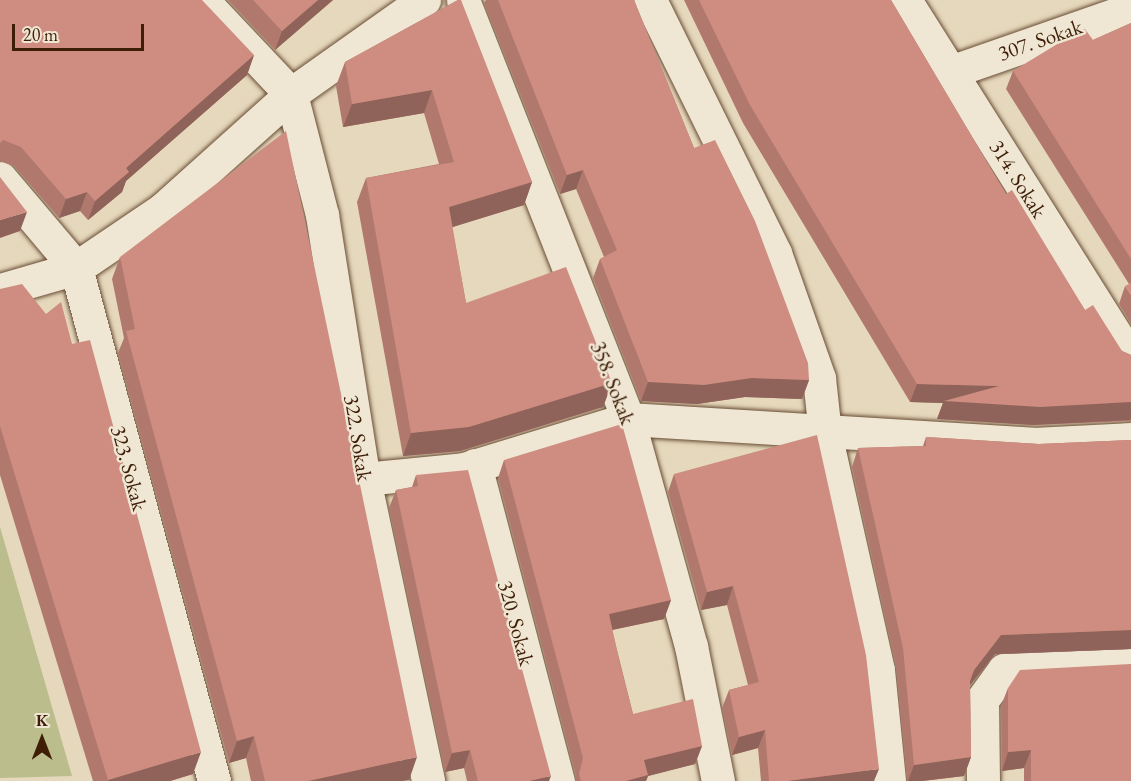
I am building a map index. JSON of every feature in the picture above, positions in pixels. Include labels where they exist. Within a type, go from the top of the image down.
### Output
[{"type":"street","points":[[202,0],[291,94]]},
{"type":"street","points":[[0,290],[76,268],[163,209],[291,94],[424,0]]},
{"type":"street","name":"358. Sokak","points":[[463,0],[628,419],[691,646],[718,781]]},
{"type":"street","points":[[650,0],[775,253],[819,378],[825,433],[878,670],[889,781]]},
{"type":"street","name":"314. Sokak","points":[[905,0],[1131,358]]},
{"type":"street","name":"307. Sokak","points":[[950,72],[1131,9]]},
{"type":"street","name":"322. Sokak","points":[[291,94],[322,215],[364,479],[428,781]]},
{"type":"street","name":"323. Sokak","points":[[0,178],[76,268],[214,781]]},
{"type":"street","points":[[364,479],[475,465],[628,419],[825,433],[1034,444],[1131,438]]},
{"type":"street","name":"320. Sokak","points":[[475,465],[558,781]]},
{"type":"street","points":[[983,781],[982,700],[1004,670],[1131,665]]},
{"type":"green space","points":[[0,527],[72,776],[0,778]]},
{"type":"building","points":[[0,0],[202,0],[254,55],[126,168],[129,172],[95,201],[87,192],[66,199],[21,147],[3,140],[0,143]]},
{"type":"building","points":[[253,0],[318,0],[282,31]]},
{"type":"building","points":[[461,0],[532,182],[449,207],[466,303],[566,267],[612,383],[469,427],[411,433],[366,178],[454,162],[432,90],[352,104],[345,62]]},
{"type":"building","points":[[498,0],[634,0],[694,148],[715,140],[755,221],[808,363],[809,380],[752,378],[704,385],[648,382],[600,259],[617,250],[583,170],[567,175]]},
{"type":"building","points":[[699,0],[891,0],[1006,194],[1012,190],[1085,310],[1093,305],[1122,351],[1131,355],[1131,402],[1040,407],[944,401],[999,386],[917,384],[750,105]]},
{"type":"building","points":[[1131,23],[1131,259],[1013,71],[1077,32],[1085,29],[1093,40]]},
{"type":"building","points":[[286,131],[417,757],[308,781],[265,781],[254,736],[237,741],[126,331],[135,329],[120,257]]},
{"type":"building","points":[[0,177],[27,212],[0,220]]},
{"type":"building","points":[[1131,283],[1131,295],[1125,286]]},
{"type":"building","points":[[22,284],[46,314],[61,302],[72,344],[90,340],[201,752],[108,780],[0,426],[0,289]]},
{"type":"building","points":[[622,424],[671,600],[609,614],[620,664],[633,714],[693,699],[702,746],[644,760],[648,775],[626,781],[581,781],[579,774],[583,758],[504,460]]},
{"type":"building","points":[[817,435],[866,655],[879,769],[787,781],[769,781],[765,730],[739,737],[729,690],[759,682],[733,586],[707,592],[674,474]]},
{"type":"building","points":[[926,437],[1039,444],[1131,440],[1131,630],[1001,635],[974,670],[970,681],[971,757],[914,765],[903,648],[858,448],[926,446]]},
{"type":"building","points":[[468,470],[551,776],[529,781],[478,781],[470,750],[452,753],[396,490],[418,486],[416,475]]},
{"type":"building","points":[[1131,664],[1131,781],[1031,781],[1031,750],[1008,752],[1008,688],[1020,670]]}]
